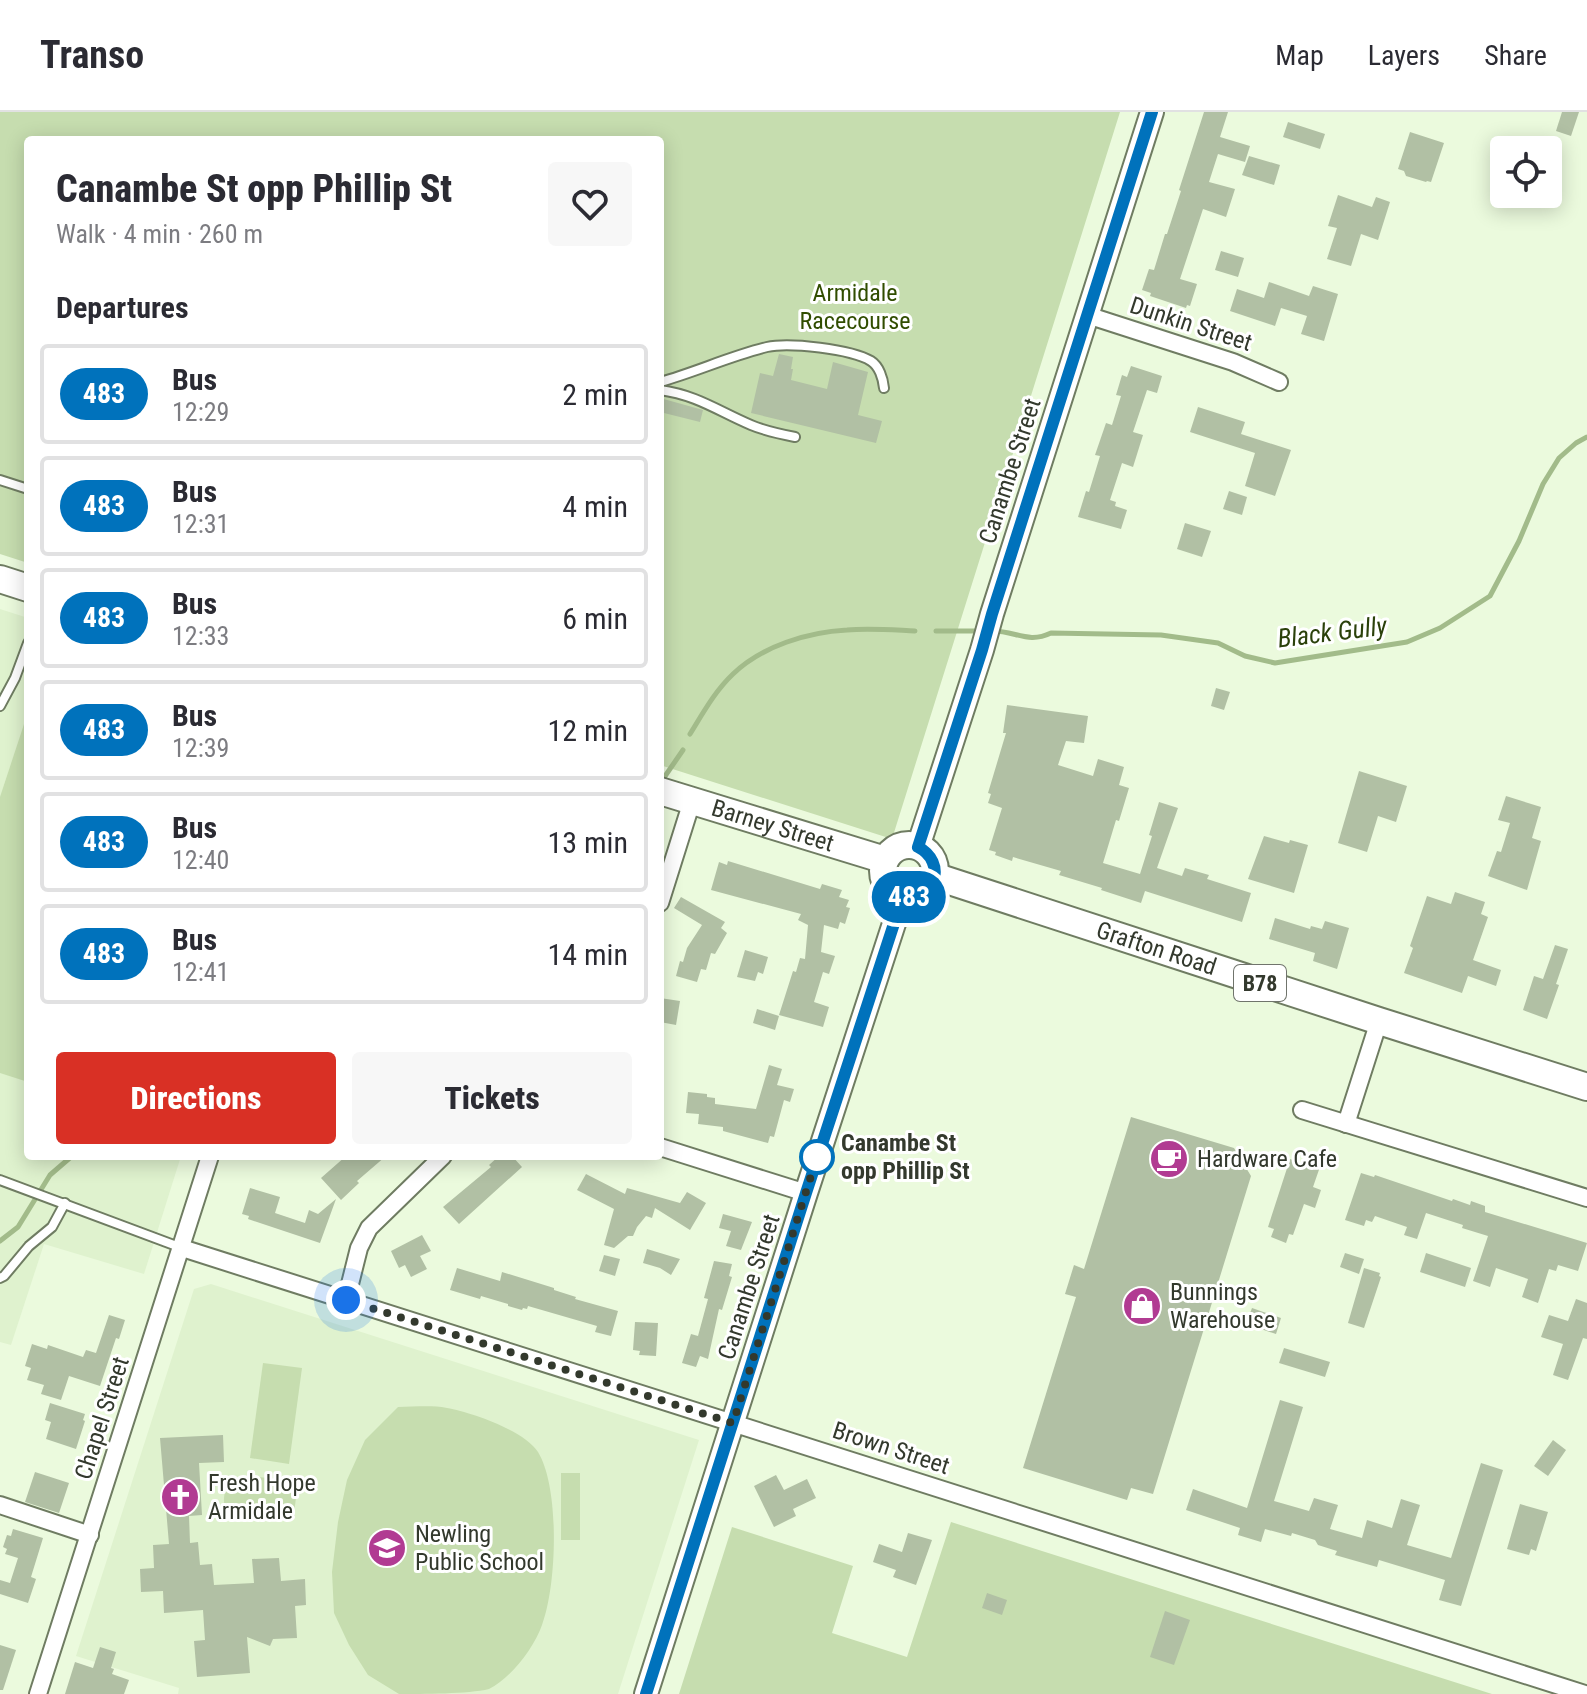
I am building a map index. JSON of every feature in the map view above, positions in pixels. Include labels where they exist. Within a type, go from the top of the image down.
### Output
[{"type":"main road","points":[[0,579],[24,587]]},
{"type":"main road","name":"Barney Street","points":[[664,793],[885,860]]},
{"type":"main road","points":[[905,845],[918,847],[928,854],[934,864],[934,876],[928,889],[909,897],[896,894],[885,883],[885,860],[905,845]]},
{"type":"main road","name":"Grafton Road","points":[[934,876],[1587,1087]]},
{"type":"street","name":"Canambe Street","points":[[918,847],[1152,112]]},
{"type":"street","name":"Dunkin Street","points":[[1087,315],[1233,362],[1279,382]]},
{"type":"street","points":[[664,890],[692,801]]},
{"type":"street","name":"Canambe Street","points":[[646,1694],[903,896]]},
{"type":"street","points":[[1346,1124],[1379,1021]]},
{"type":"street","points":[[1302,1110],[1587,1198]]},
{"type":"street","points":[[664,1148],[806,1193]]},
{"type":"street","name":"Chapel Street","points":[[38,1694],[209,1160]]},
{"type":"street","points":[[346,1300],[359,1248],[369,1228],[439,1160]]},
{"type":"street","name":"Brown Street","points":[[182,1248],[1585,1694]]},
{"type":"street","points":[[0,1505],[90,1535]]},
{"type":"lane","points":[[664,381],[768,347],[793,345],[850,354],[872,362],[882,376],[884,388]]},
{"type":"lane","points":[[664,391],[691,397],[755,427],[795,437]]},
{"type":"lane","points":[[0,480],[24,488]]},
{"type":"lane","points":[[0,706],[24,654]]},
{"type":"lane","points":[[0,1180],[182,1248]]},
{"type":"lane","points":[[0,1278],[29,1246],[52,1227],[65,1203]]},
{"type":"shaded area","points":[[0,609],[24,617],[24,1160],[180,1160],[144,1274],[44,1244],[11,1345],[0,1342]]},
{"type":"shaded area","name":"Newling Public School","points":[[211,1284],[699,1440],[618,1694],[178,1694],[179,1688],[76,1656],[194,1289]]},
{"type":"green space","name":"Armidale Racecourse","points":[[0,112],[1120,112],[892,839],[664,766],[664,136],[24,136],[24,562],[0,554]]},
{"type":"green space","points":[[24,724],[24,1081],[0,1073],[0,797]]},
{"type":"green space","points":[[263,1363],[302,1368],[289,1464],[250,1458]]},
{"type":"green space","points":[[398,1407],[447,1408],[497,1424],[531,1444],[545,1468],[554,1537],[547,1608],[528,1652],[505,1678],[489,1689],[399,1694],[368,1675],[334,1613],[332,1572],[347,1480],[365,1440]]},
{"type":"green space","points":[[561,1473],[580,1473],[580,1540],[561,1540]]},
{"type":"green space","points":[[239,1477],[270,1478],[291,1484],[297,1489],[294,1514],[284,1518],[234,1514],[224,1504],[225,1495],[229,1484]]},
{"type":"green space","points":[[951,1522],[1492,1694],[679,1694],[732,1527],[853,1566],[832,1633],[907,1657]]},
{"type":"building","points":[[1204,112],[1228,112],[1220,137],[1250,146],[1245,162],[1218,154],[1209,182],[1235,189],[1226,217],[1203,209],[1180,279],[1197,284],[1190,306],[1186,308],[1150,296],[1151,293],[1142,290],[1149,269],[1154,270],[1167,234]]},
{"type":"building","points":[[1562,112],[1579,112],[1571,136],[1556,131]]},
{"type":"building","points":[[1288,122],[1325,134],[1320,149],[1283,137]]},
{"type":"building","points":[[1410,132],[1444,143],[1431,182],[1406,176],[1404,171],[1398,169]]},
{"type":"building","points":[[1249,156],[1280,165],[1274,185],[1242,175]]},
{"type":"building","points":[[1338,195],[1372,207],[1376,197],[1390,202],[1378,240],[1361,234],[1351,266],[1327,259],[1337,228],[1328,226]]},
{"type":"building","points":[[1221,251],[1244,258],[1238,277],[1215,270]]},
{"type":"building","points":[[1269,282],[1309,296],[1313,286],[1338,294],[1324,341],[1301,334],[1307,316],[1281,308],[1275,326],[1230,311],[1237,289],[1264,298]]},
{"type":"building","points":[[779,354],[793,357],[791,380],[827,389],[833,362],[868,372],[858,415],[882,421],[876,443],[751,413],[760,373],[773,376]]},
{"type":"building","points":[[1131,366],[1162,376],[1157,393],[1147,390],[1133,432],[1143,435],[1133,467],[1122,463],[1110,500],[1116,502],[1115,506],[1127,510],[1121,529],[1078,517],[1100,456],[1095,455],[1106,423],[1112,425],[1121,396],[1116,395],[1122,375],[1127,377]]},
{"type":"building","points":[[664,399],[703,410],[700,422],[664,413]]},
{"type":"building","points":[[1198,407],[1245,422],[1241,434],[1291,450],[1275,496],[1245,486],[1255,453],[1190,432]]},
{"type":"building","points":[[1229,491],[1247,497],[1242,515],[1223,509]]},
{"type":"building","points":[[1185,523],[1211,531],[1202,557],[1177,549]]},
{"type":"building","points":[[1216,688],[1230,692],[1224,710],[1211,706]]},
{"type":"building","points":[[1007,705],[1088,716],[1084,743],[1066,741],[1058,765],[1093,776],[1098,759],[1124,767],[1119,785],[1129,788],[1103,863],[1140,874],[1159,802],[1178,808],[1157,868],[1182,876],[1185,868],[1209,875],[1207,879],[1251,893],[1242,922],[1145,891],[1141,903],[1059,875],[1061,871],[1013,857],[1012,861],[989,850],[1002,808],[988,803],[991,794],[988,793],[1006,733],[1003,733]]},
{"type":"building","points":[[1359,771],[1407,786],[1396,822],[1378,816],[1367,852],[1338,843]]},
{"type":"building","points":[[1506,796],[1541,807],[1532,838],[1541,841],[1527,890],[1488,876],[1497,851],[1501,852],[1510,823],[1498,820]]},
{"type":"building","points":[[1264,836],[1308,845],[1294,893],[1248,879]]},
{"type":"building","points":[[728,861],[820,889],[822,884],[842,890],[839,897],[849,900],[845,924],[840,922],[838,929],[824,925],[821,952],[835,956],[829,974],[823,972],[814,1002],[829,1007],[823,1027],[779,1015],[793,971],[796,972],[800,958],[805,959],[808,925],[798,920],[801,914],[711,890],[719,862],[727,865]]},
{"type":"building","points":[[1455,892],[1485,902],[1481,914],[1488,917],[1473,960],[1501,970],[1496,986],[1468,976],[1462,993],[1404,973],[1427,896],[1451,904]]},
{"type":"building","points":[[681,897],[725,922],[721,928],[727,933],[715,954],[711,953],[706,970],[701,969],[697,982],[676,976],[680,961],[683,962],[687,948],[702,925],[674,908]]},
{"type":"building","points":[[1275,918],[1310,929],[1311,926],[1322,929],[1325,921],[1349,928],[1337,969],[1313,961],[1315,953],[1269,939]]},
{"type":"building","points":[[1555,945],[1568,949],[1547,1019],[1523,1010],[1534,976],[1543,979]]},
{"type":"building","points":[[745,950],[768,957],[763,974],[758,972],[755,981],[737,977]]},
{"type":"building","points":[[664,999],[680,1001],[676,1025],[664,1023]]},
{"type":"building","points":[[757,1009],[779,1016],[775,1030],[753,1023]]},
{"type":"building","points":[[769,1065],[782,1069],[777,1085],[794,1089],[790,1102],[784,1100],[774,1137],[770,1136],[768,1143],[723,1131],[723,1127],[698,1124],[699,1114],[686,1113],[688,1092],[707,1094],[707,1097],[715,1098],[715,1104],[756,1109]]},
{"type":"building","name":"Bunnings Warehouse","points":[[1131,1117],[1234,1148],[1251,1176],[1153,1494],[1131,1488],[1127,1500],[1023,1468],[1076,1297],[1065,1294],[1074,1265],[1084,1269]]},
{"type":"building","points":[[1307,1156],[1322,1161],[1313,1187],[1321,1190],[1315,1208],[1304,1204],[1293,1235],[1289,1234],[1286,1243],[1271,1237],[1274,1229],[1268,1227],[1290,1159],[1305,1164]]},
{"type":"building","points":[[341,1160],[381,1160],[341,1200],[321,1178]]},
{"type":"building","points":[[495,1160],[516,1160],[522,1167],[459,1224],[443,1207],[491,1167],[489,1165]]},
{"type":"building","points":[[1361,1173],[1452,1201],[1470,1205],[1471,1201],[1485,1206],[1485,1212],[1587,1243],[1578,1271],[1558,1265],[1556,1271],[1549,1269],[1538,1303],[1522,1297],[1528,1279],[1496,1268],[1490,1287],[1473,1281],[1488,1236],[1426,1213],[1417,1239],[1404,1235],[1407,1227],[1375,1216],[1372,1222],[1366,1220],[1364,1226],[1345,1220]]},
{"type":"building","points":[[586,1174],[625,1194],[627,1188],[680,1203],[687,1192],[706,1203],[690,1230],[655,1208],[652,1218],[646,1216],[633,1236],[628,1236],[614,1248],[604,1245],[614,1209],[577,1190]]},
{"type":"building","points":[[250,1188],[280,1197],[275,1213],[305,1223],[309,1210],[318,1214],[336,1199],[320,1243],[248,1219],[249,1216],[242,1214]]},
{"type":"building","points":[[723,1214],[752,1222],[741,1250],[726,1246],[731,1231],[719,1228]]},
{"type":"building","points":[[422,1235],[431,1251],[420,1256],[427,1269],[411,1277],[405,1265],[399,1268],[391,1251]]},
{"type":"building","points":[[647,1249],[680,1259],[671,1275],[643,1263]]},
{"type":"building","points":[[1345,1253],[1364,1259],[1359,1274],[1340,1267]]},
{"type":"building","points":[[1426,1253],[1471,1268],[1465,1287],[1420,1272]]},
{"type":"building","points":[[604,1255],[620,1259],[615,1276],[599,1271]]},
{"type":"building","points":[[714,1261],[732,1264],[729,1276],[732,1277],[722,1310],[719,1309],[708,1359],[700,1356],[696,1367],[682,1363],[691,1334],[698,1336]]},
{"type":"building","points":[[457,1268],[500,1281],[502,1272],[618,1311],[611,1336],[595,1332],[597,1326],[528,1306],[522,1310],[481,1296],[480,1299],[450,1290]]},
{"type":"building","points":[[1364,1268],[1380,1273],[1381,1277],[1364,1328],[1348,1323]]},
{"type":"building","points":[[1576,1299],[1587,1303],[1587,1339],[1583,1338],[1568,1380],[1553,1375],[1563,1344],[1541,1337],[1549,1315],[1568,1321]]},
{"type":"building","points":[[1252,1308],[1281,1318],[1276,1334],[1246,1324]]},
{"type":"building","points":[[109,1315],[125,1320],[100,1386],[69,1376],[61,1400],[41,1394],[44,1385],[27,1380],[31,1368],[25,1366],[32,1344],[47,1349],[48,1345],[83,1357],[86,1350],[96,1353]]},
{"type":"building","points":[[635,1322],[658,1323],[656,1356],[639,1355],[640,1351],[633,1350]]},
{"type":"building","points":[[1284,1348],[1330,1362],[1325,1377],[1279,1363]]},
{"type":"building","points":[[1280,1400],[1303,1407],[1274,1501],[1309,1511],[1314,1498],[1338,1505],[1330,1529],[1362,1538],[1367,1520],[1392,1528],[1401,1499],[1420,1505],[1407,1545],[1451,1558],[1481,1463],[1503,1470],[1461,1606],[1439,1600],[1445,1580],[1379,1560],[1377,1567],[1335,1555],[1337,1551],[1292,1533],[1291,1536],[1265,1529],[1261,1542],[1238,1535],[1240,1528],[1186,1510],[1193,1489],[1247,1508]]},
{"type":"building","points":[[50,1403],[85,1414],[76,1449],[46,1439],[51,1422],[45,1420]]},
{"type":"building","points":[[223,1435],[224,1462],[199,1463],[202,1515],[189,1516],[190,1543],[198,1542],[200,1565],[212,1564],[214,1585],[254,1583],[252,1559],[279,1558],[281,1581],[305,1579],[306,1605],[295,1606],[297,1638],[273,1639],[270,1646],[247,1637],[250,1673],[197,1677],[194,1641],[205,1640],[203,1610],[164,1613],[163,1591],[141,1592],[140,1569],[154,1568],[153,1545],[169,1544],[160,1438]]},
{"type":"building","points":[[1553,1440],[1566,1450],[1548,1476],[1534,1466]]},
{"type":"building","points":[[35,1472],[69,1483],[59,1513],[25,1502]]},
{"type":"building","points":[[776,1475],[784,1490],[807,1479],[816,1498],[793,1509],[796,1516],[774,1527],[754,1486]]},
{"type":"building","points":[[1520,1504],[1548,1512],[1536,1551],[1531,1549],[1529,1555],[1507,1549]]},
{"type":"building","points":[[13,1529],[43,1538],[31,1577],[36,1579],[28,1603],[0,1594],[0,1580],[10,1583],[18,1558],[5,1554],[7,1549],[3,1547]]},
{"type":"building","points":[[908,1533],[932,1540],[916,1585],[893,1577],[896,1570],[873,1562],[879,1544],[902,1552]]},
{"type":"building","points":[[987,1593],[1007,1600],[1002,1615],[982,1608]]},
{"type":"building","points":[[1165,1611],[1190,1620],[1174,1665],[1150,1657]]},
{"type":"building","points":[[0,1645],[16,1650],[3,1690],[0,1690]]},
{"type":"building","points":[[100,1647],[116,1652],[112,1674],[129,1680],[124,1694],[65,1694],[75,1662],[93,1668]]},
{"type":"waterway","name":"Black Gully","points":[[993,631],[1029,637],[1051,633],[1161,635],[1218,643],[1245,656],[1275,663],[1407,642],[1440,628],[1490,596],[1519,541],[1543,484],[1559,458],[1587,437]]},
{"type":"waterway","name":"Black Gully","points":[[690,734],[727,681],[745,664],[772,648],[801,637],[832,631],[915,631]]},
{"type":"waterway","name":"Black Gully","points":[[936,631],[979,631]]},
{"type":"waterway","name":"Black Gully","points":[[664,778],[683,750]]},
{"type":"waterway","name":"Black Gully","points":[[0,1241],[18,1227],[50,1175],[67,1160]]},
{"type":"bus line","name":"483","points":[[646,1694],[903,896],[923,893],[932,883],[934,864],[928,854],[918,847],[1152,112]]},
{"type":"place","name":"Canambe St opp Phillip St","points":[[817,1157]]},
{"type":"place","name":"Hardware Cafe","points":[[1169,1159]]},
{"type":"place","name":"Bunnings Warehouse","points":[[1142,1306]]},
{"type":"place","name":"Fresh Hope Armidale","points":[[180,1497]]},
{"type":"place","name":"Newling Public School","points":[[387,1548]]},
{"type":"route","points":[[346,1300],[733,1423],[817,1157]]}]
